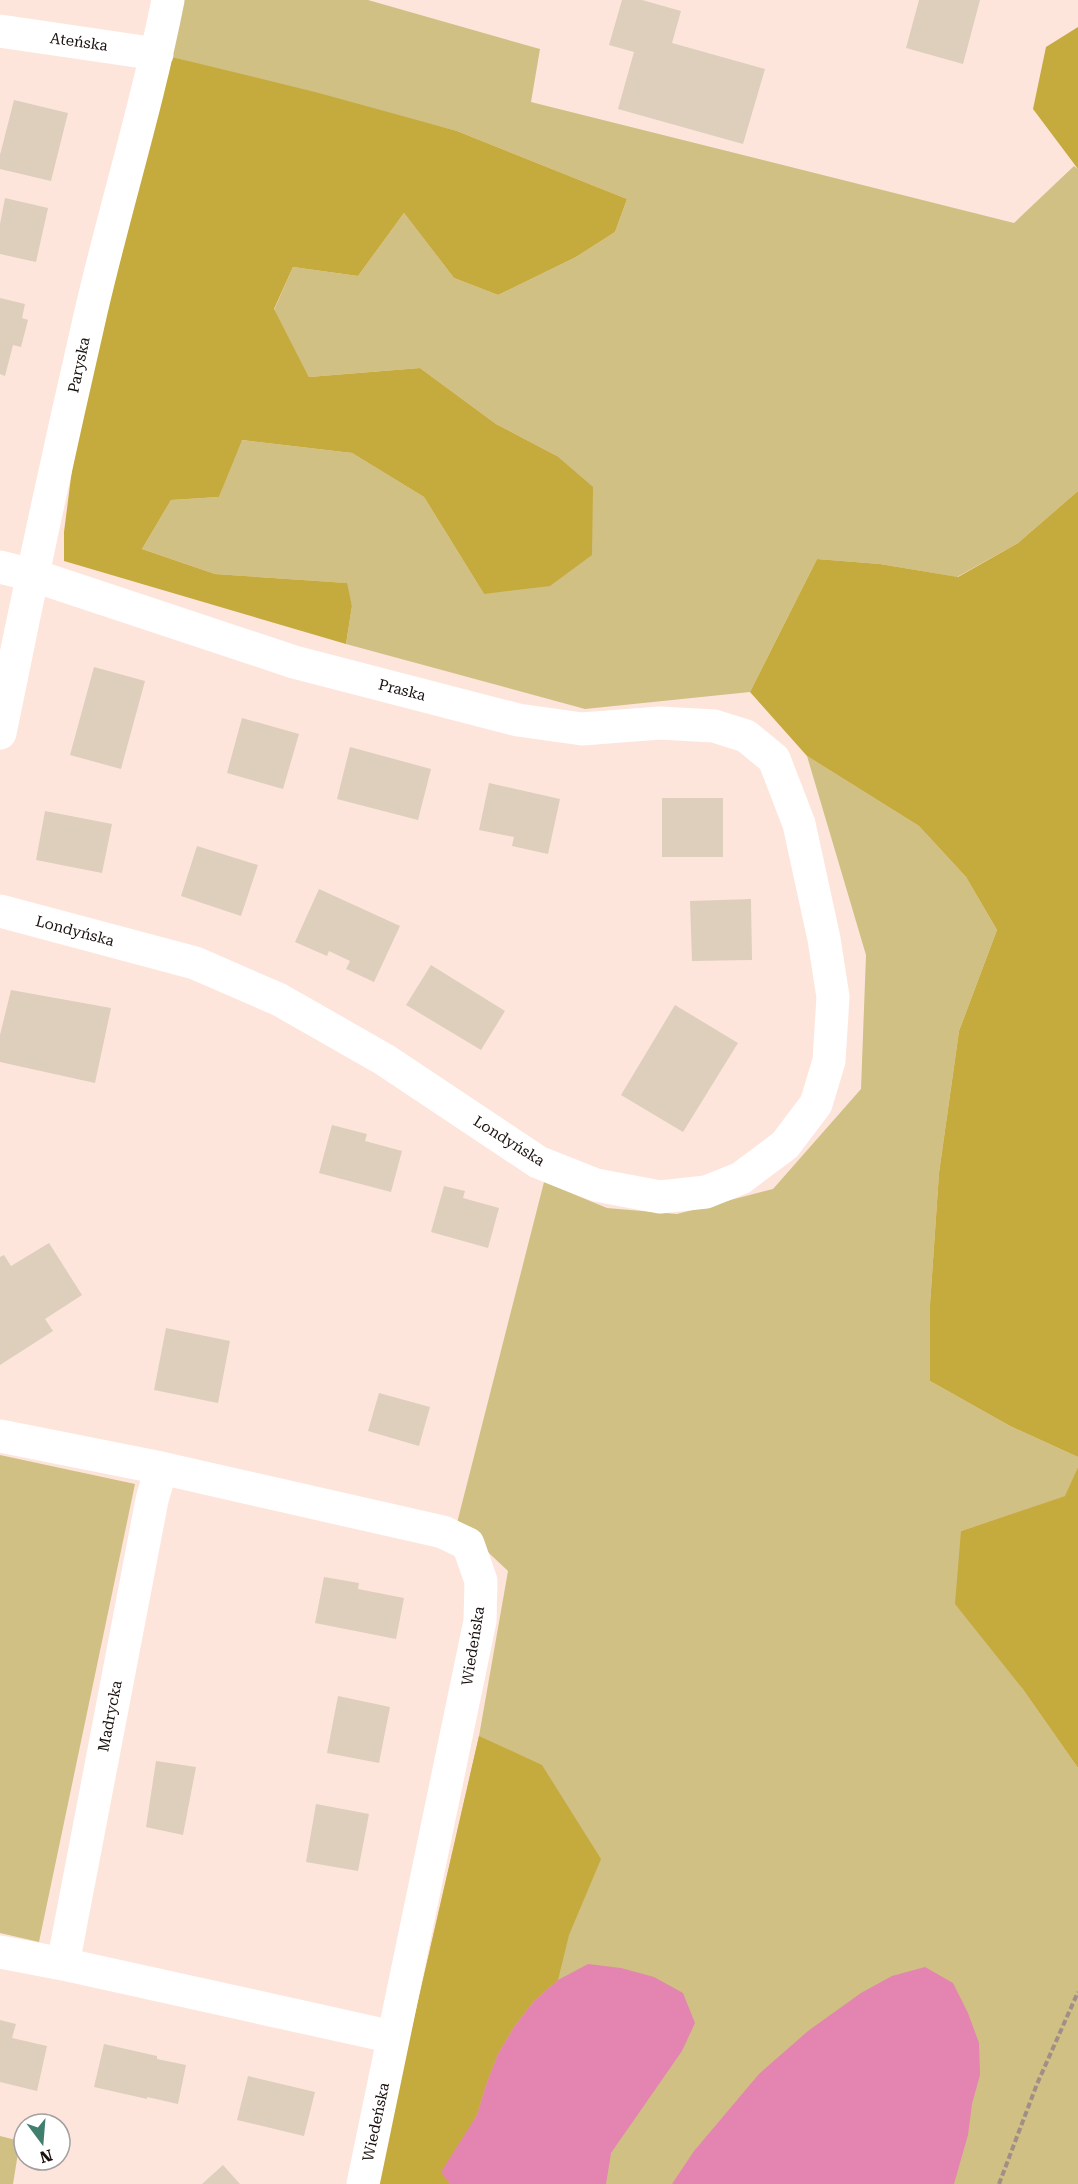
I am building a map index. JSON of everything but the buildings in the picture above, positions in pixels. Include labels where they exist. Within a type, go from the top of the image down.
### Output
[{"type":"street","name":"Paryska","points":[[0,732],[32,575],[90,315],[157,54],[168,0]]},
{"type":"street","name":"Ateńska","points":[[0,32],[157,54]]},
{"type":"street","name":"Praska","points":[[0,567],[32,575],[294,662],[519,720],[582,729],[660,723],[714,726],[746,736],[774,759]]},
{"type":"street","name":"Londyńska","points":[[0,911],[195,963],[280,1000],[385,1060],[538,1162],[548,1166],[596,1185],[660,1197],[706,1192],[741,1178],[785,1145],[816,1104],[829,1061],[833,997],[824,939],[799,824],[774,759]]},
{"type":"street","name":"Wiedeńska","points":[[0,1436],[161,1468],[443,1532],[468,1544],[481,1581],[480,1621],[363,2184]]},
{"type":"street","name":"Madrycka","points":[[63,1964],[152,1500],[161,1468]]},
{"type":"street","points":[[0,1952],[393,2037]]},
{"type":"path","points":[[999,2184],[1036,2084],[1078,1992]]},
{"type":"shaded area","points":[[180,0],[368,0],[540,49],[531,102],[1014,223],[1074,166],[1078,169],[1078,491],[1018,543],[957,577],[880,564],[817,559],[750,692],[585,709],[346,644],[352,606],[346,583],[215,574],[142,549],[171,500],[219,497],[241,440],[352,453],[424,497],[484,594],[557,456],[496,424],[420,368],[309,377],[274,310],[293,267],[358,276],[404,213],[454,278],[498,295],[576,257],[615,232],[627,199],[457,131],[168,56]]},
{"type":"shaded area","points":[[1078,27],[1078,169],[1033,109],[1046,47]]},
{"type":"shaded area","points":[[168,56],[315,92],[457,131],[627,199],[615,232],[576,257],[498,295],[454,278],[404,213],[358,276],[293,267],[274,309],[309,377],[420,368],[496,424],[557,456],[593,487],[592,555],[550,586],[484,594],[424,497],[352,453],[242,440],[219,497],[171,500],[142,549],[215,574],[347,583],[352,606],[346,644],[64,561],[64,532],[79,415]]},
{"type":"shaded area","points":[[1078,491],[1078,1457],[1010,1426],[930,1381],[930,1305],[939,1173],[959,1031],[997,930],[966,877],[919,826],[807,756],[750,692],[817,559],[880,564],[958,577],[1018,543]]},
{"type":"shaded area","points":[[807,756],[919,826],[966,877],[997,930],[959,1031],[939,1173],[930,1305],[930,1381],[1010,1426],[1078,1457],[1078,1467],[1066,1496],[961,1531],[1022,1688],[1078,1768],[1078,2184],[376,2184],[479,1736],[508,1571],[457,1523],[544,1182],[607,1208],[677,1214],[773,1189],[861,1089],[866,955]]},
{"type":"shaded area","points":[[0,1455],[135,1484],[39,1942],[0,1933]]},
{"type":"shaded area","points":[[1078,1467],[1078,1768],[1022,1688],[955,1604],[961,1531],[1065,1496]]},
{"type":"shaded area","points":[[479,1736],[542,1765],[601,1859],[569,1935],[558,1980],[534,2001],[514,2027],[498,2054],[477,2115],[442,2172],[450,2184],[376,2184]]},
{"type":"shaded area","points":[[588,1964],[621,1968],[654,1977],[683,1993],[695,2023],[682,2051],[611,2153],[606,2184],[450,2184],[441,2172],[477,2115],[498,2054],[514,2027],[534,2001],[558,1980]]},
{"type":"shaded area","points":[[925,1967],[953,1983],[968,2013],[979,2043],[980,2075],[972,2104],[968,2135],[954,2184],[672,2184],[694,2151],[759,2074],[808,2031],[861,1993],[892,1976]]},
{"type":"shaded area","points":[[0,2136],[12,2139],[12,2172],[15,2172],[13,2184],[0,2184]]}]
